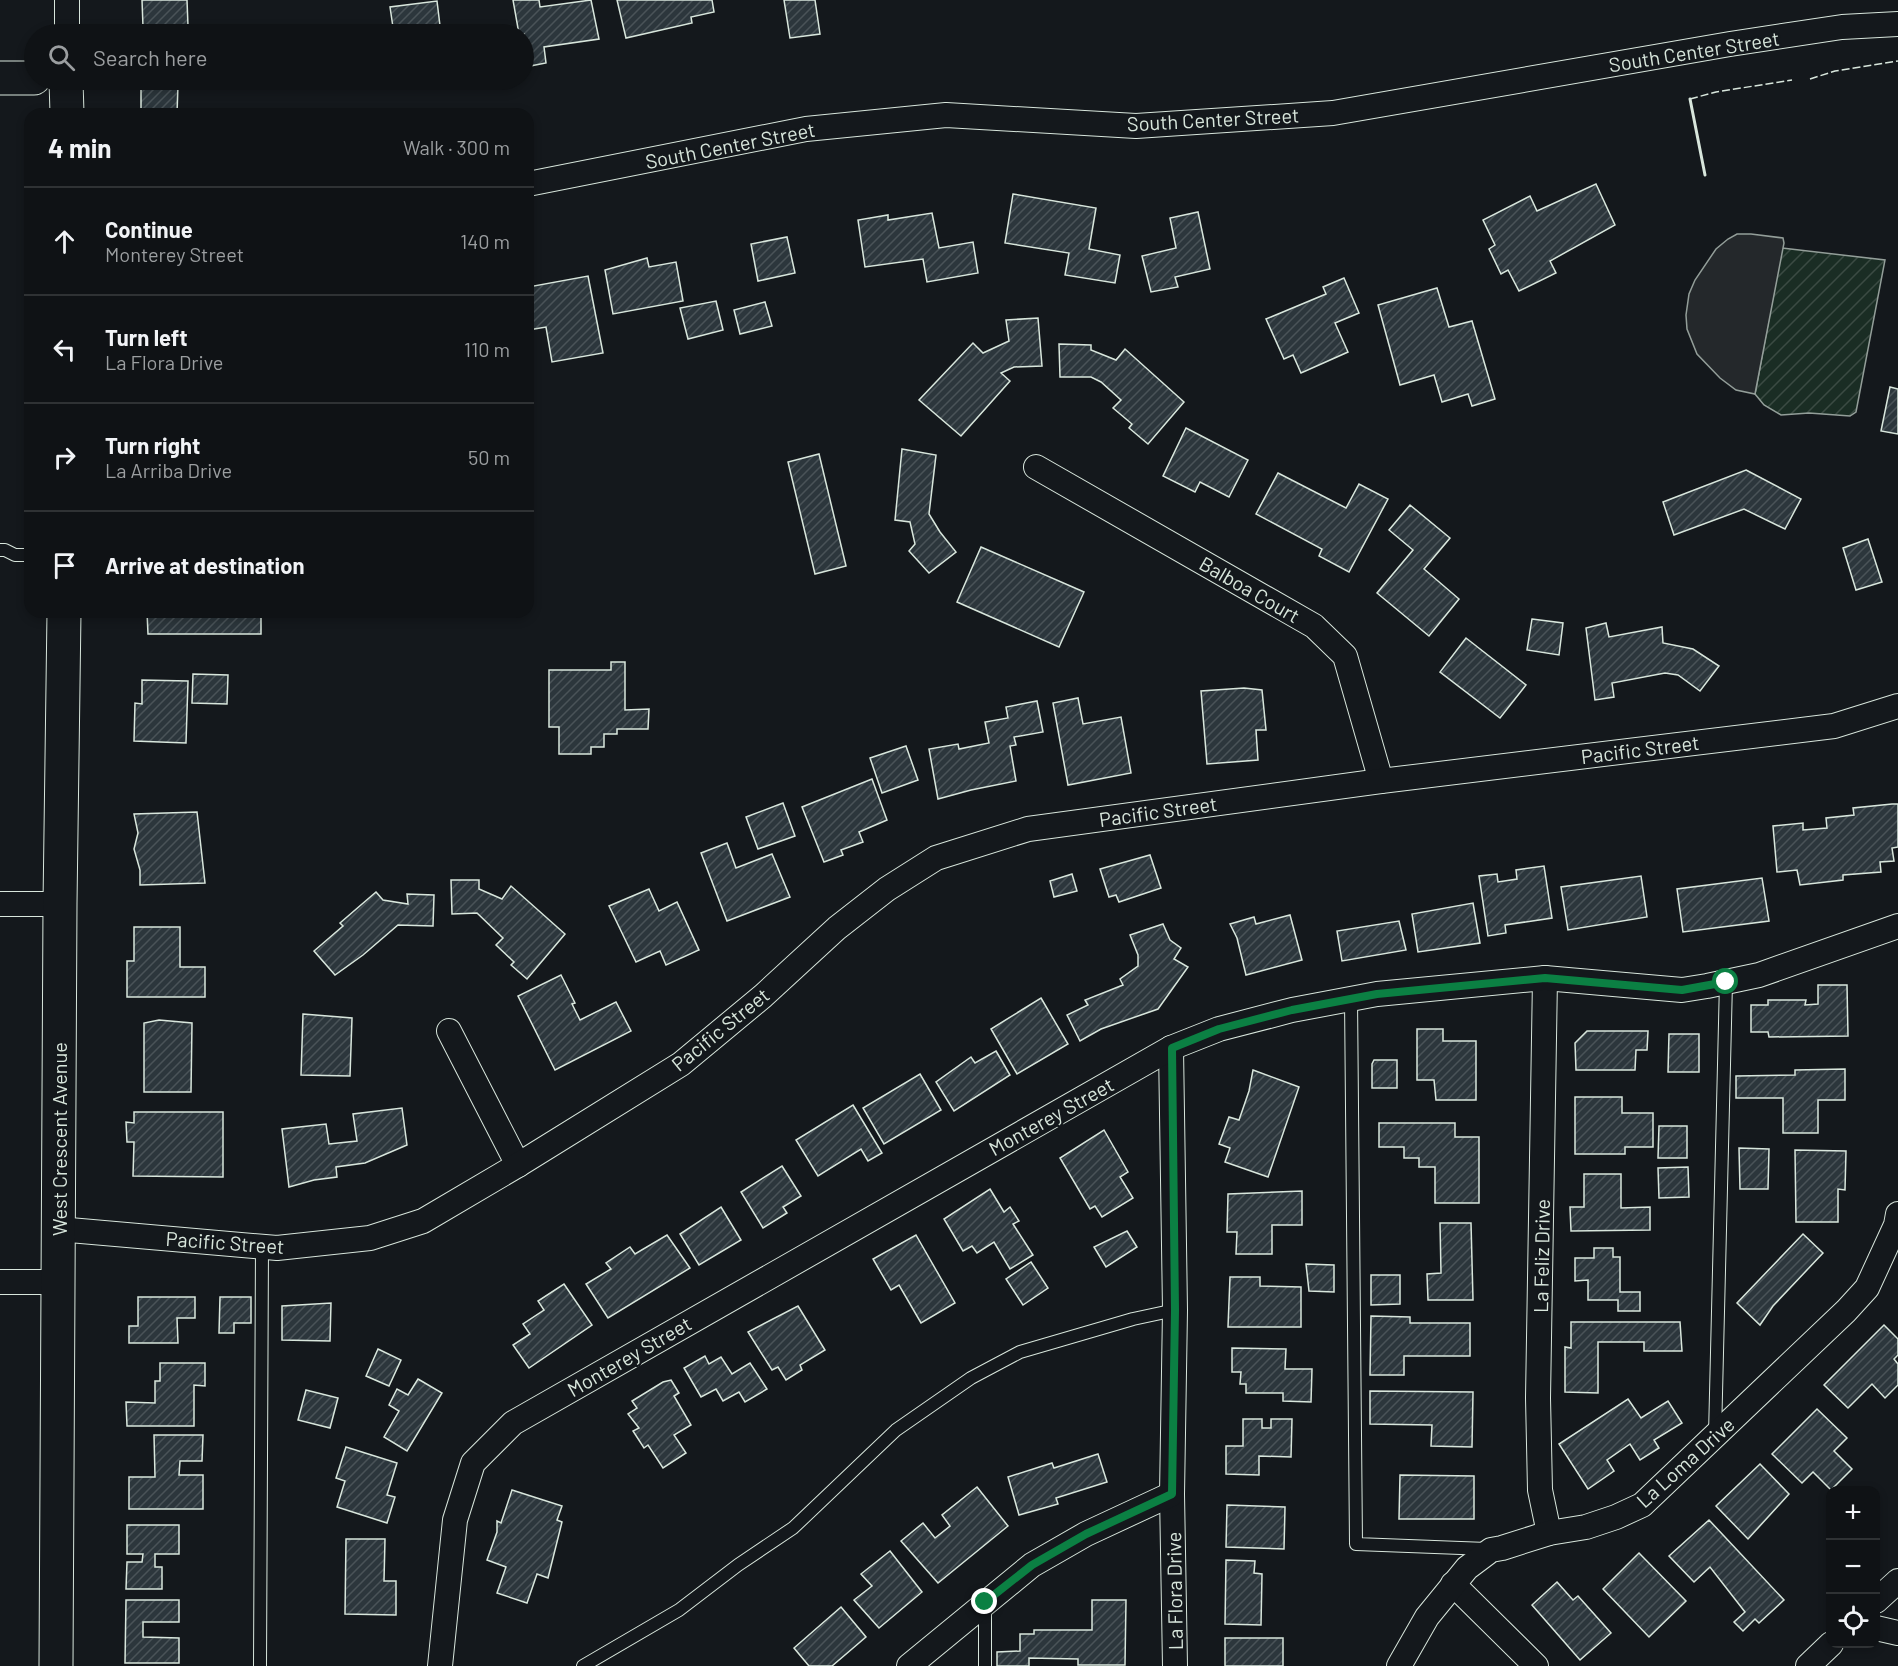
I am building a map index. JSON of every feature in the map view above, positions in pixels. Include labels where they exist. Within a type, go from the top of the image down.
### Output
[{"type":"street","points":[[67,0],[67,24]]},
{"type":"street","name":"South Center Street","points":[[534,183],[806,129],[946,115],[1136,126],[1334,112],[1730,44],[1842,27],[1898,24]]},
{"type":"street","points":[[0,78],[24,78]]},
{"type":"street","points":[[66,90],[67,108]]},
{"type":"street","name":"Balboa Court","points":[[1036,467],[1314,626],[1345,656],[1381,781]]},
{"type":"street","name":"West Crescent Avenue","points":[[56,1666],[64,618]]},
{"type":"street","name":"Pacific Street","points":[[58,1229],[277,1248],[370,1238],[423,1221],[518,1166],[681,1064],[763,996],[837,928],[887,889],[936,858],[1028,828],[1381,781],[1834,726],[1898,706]]},
{"type":"street","points":[[0,904],[60,904]]},
{"type":"street","name":"Monterey Street","points":[[440,1666],[455,1520],[473,1463],[513,1423],[1172,1048],[1219,1029],[1292,1010],[1351,998],[1545,978],[1682,990],[1759,975],[1898,926]]},
{"type":"street","name":"La Feliz Drive","points":[[1545,978],[1538,1398],[1540,1490],[1549,1533]]},
{"type":"street","points":[[449,1030],[518,1166]]},
{"type":"street","name":"La Flora Drive","points":[[1172,1048],[1175,1310],[1172,1494],[1175,1666]]},
{"type":"street","name":"La Loma Drive","points":[[1399,1666],[1427,1617],[1453,1584],[1467,1568],[1491,1550],[1549,1533],[1586,1527],[1617,1517],[1642,1505],[1846,1311],[1867,1288],[1896,1225],[1898,1214]]},
{"type":"street","points":[[0,1282],[58,1282]]},
{"type":"street","points":[[909,1666],[1032,1565],[1077,1539],[1172,1494]]},
{"type":"street","points":[[1880,1597],[1898,1581]]},
{"type":"street","points":[[1453,1584],[1536,1666]]},
{"type":"street","points":[[1880,1629],[1898,1633]]},
{"type":"street","points":[[1808,1666],[1827,1648]]},
{"type":"lane","points":[[0,550],[15,555],[24,555]]},
{"type":"lane","points":[[1715,1436],[1726,982]]},
{"type":"lane","points":[[1351,998],[1356,1544],[1491,1550]]},
{"type":"lane","points":[[260,1666],[262,1247]]},
{"type":"lane","points":[[583,1666],[679,1610],[738,1565],[793,1528],[896,1430],[971,1378],[1020,1352],[1134,1319],[1175,1310]]},
{"type":"lane","points":[[985,1602],[985,1666]]},
{"type":"green space","points":[[1782,248],[1885,260],[1856,412],[1850,416],[1809,413],[1781,415],[1764,405],[1755,394]]},
{"type":"shaded area","points":[[1737,234],[1783,238],[1784,243],[1755,394],[1736,390],[1720,378],[1697,354],[1687,329],[1689,294],[1695,280],[1716,249]]},
{"type":"building","points":[[142,0],[187,0],[188,24],[143,24]]},
{"type":"building","points":[[513,0],[539,0],[540,7],[591,0],[599,39],[544,47],[546,63],[534,65],[534,24],[517,24]]},
{"type":"building","points":[[617,0],[712,0],[714,12],[691,17],[692,23],[626,38]]},
{"type":"building","points":[[784,0],[815,0],[820,34],[790,38]]},
{"type":"building","points":[[437,1],[440,24],[393,24],[390,7]]},
{"type":"building","points":[[141,90],[178,90],[177,108],[141,108]]},
{"type":"building","points":[[1596,184],[1615,225],[1550,261],[1556,273],[1519,291],[1508,270],[1501,274],[1489,249],[1495,245],[1483,220],[1530,196],[1537,211]]},
{"type":"building","points":[[1013,194],[1096,208],[1089,249],[1120,255],[1115,283],[1065,275],[1069,253],[1005,243]]},
{"type":"building","points":[[1198,212],[1210,269],[1175,277],[1178,287],[1151,292],[1142,256],[1176,248],[1170,218]]},
{"type":"building","points":[[932,213],[939,248],[973,242],[978,273],[927,282],[923,259],[865,267],[858,220],[888,215],[888,220]]},
{"type":"building","points":[[787,237],[795,273],[758,281],[751,244]]},
{"type":"building","points":[[647,258],[649,267],[676,262],[683,301],[613,314],[605,270]]},
{"type":"building","points":[[588,276],[603,353],[552,362],[546,327],[534,329],[534,286]]},
{"type":"building","points":[[1344,278],[1359,313],[1335,323],[1348,352],[1301,373],[1293,355],[1284,359],[1266,319],[1326,294],[1323,287]]},
{"type":"building","points":[[1437,288],[1449,327],[1472,321],[1495,399],[1472,406],[1468,394],[1442,402],[1434,375],[1400,385],[1378,305]]},
{"type":"building","points":[[716,301],[723,330],[688,339],[680,308]]},
{"type":"building","points":[[765,302],[772,326],[740,334],[734,310]]},
{"type":"building","points":[[1038,318],[1042,366],[1014,367],[1001,373],[1010,381],[961,436],[919,400],[973,343],[983,353],[1009,341],[1006,320]]},
{"type":"building","points":[[1059,344],[1091,345],[1091,350],[1116,360],[1125,349],[1184,402],[1148,444],[1129,428],[1132,424],[1113,408],[1121,400],[1101,382],[1091,377],[1060,377]]},
{"type":"building","points":[[1890,387],[1898,389],[1898,434],[1881,431]]},
{"type":"building","points":[[1186,428],[1248,460],[1229,497],[1200,482],[1195,492],[1163,476]]},
{"type":"building","points":[[902,449],[936,455],[929,514],[956,552],[929,573],[909,551],[915,544],[910,522],[895,520]]},
{"type":"building","points":[[819,454],[846,566],[815,574],[788,462]]},
{"type":"building","points":[[1746,470],[1801,499],[1785,529],[1744,509],[1674,535],[1663,502]]},
{"type":"building","points":[[1278,473],[1346,508],[1359,484],[1388,499],[1349,572],[1319,556],[1322,549],[1256,514]]},
{"type":"building","points":[[1410,505],[1450,538],[1424,569],[1459,599],[1429,636],[1377,593],[1413,550],[1389,530]]},
{"type":"building","points":[[1868,539],[1882,582],[1856,590],[1843,548]]},
{"type":"building","points":[[981,547],[1084,592],[1059,647],[957,602]]},
{"type":"building","points":[[147,618],[261,618],[261,634],[148,634]]},
{"type":"building","points":[[1532,619],[1563,623],[1559,655],[1527,650]]},
{"type":"building","points":[[1606,623],[1609,637],[1662,627],[1663,643],[1693,649],[1719,666],[1700,691],[1678,675],[1665,673],[1612,683],[1614,697],[1595,700],[1586,628]]},
{"type":"building","points":[[1466,638],[1526,685],[1500,718],[1440,672]]},
{"type":"building","points":[[611,662],[625,662],[625,710],[649,709],[648,729],[617,729],[617,734],[604,734],[604,747],[591,747],[591,754],[559,754],[559,727],[549,727],[549,670],[611,670]]},
{"type":"building","points":[[193,674],[228,675],[227,704],[192,703]]},
{"type":"building","points":[[142,680],[188,681],[186,743],[134,741],[135,703],[142,704]]},
{"type":"building","points":[[1244,688],[1262,690],[1266,730],[1256,730],[1258,760],[1207,764],[1201,691]]},
{"type":"building","points":[[1078,698],[1083,724],[1121,717],[1131,773],[1068,785],[1053,703]]},
{"type":"building","points":[[1037,701],[1043,732],[1014,737],[1016,745],[1010,746],[1016,781],[938,799],[929,749],[958,744],[959,749],[989,743],[985,722],[1008,718],[1006,707]]},
{"type":"building","points":[[906,746],[918,780],[882,793],[870,758]]},
{"type":"building","points":[[872,779],[887,820],[859,832],[863,842],[841,850],[843,855],[824,862],[802,807]]},
{"type":"building","points":[[783,803],[795,836],[758,849],[746,817]]},
{"type":"building","points":[[1898,804],[1898,847],[1892,848],[1894,861],[1880,862],[1881,872],[1843,875],[1843,880],[1800,885],[1797,870],[1777,872],[1773,826],[1803,823],[1803,830],[1827,828],[1826,818],[1854,815],[1853,808]]},
{"type":"building","points":[[197,812],[205,883],[140,885],[140,870],[134,849],[138,833],[134,814]]},
{"type":"building","points":[[727,843],[736,868],[772,854],[790,897],[727,921],[701,853]]},
{"type":"building","points":[[1150,855],[1161,888],[1119,902],[1116,895],[1109,897],[1100,869]]},
{"type":"building","points":[[1544,866],[1552,918],[1505,925],[1506,933],[1488,936],[1479,876],[1497,874],[1498,882],[1517,879],[1516,870]]},
{"type":"building","points":[[1072,874],[1077,891],[1054,897],[1050,881]]},
{"type":"building","points":[[1641,876],[1647,917],[1568,930],[1561,887]]},
{"type":"building","points":[[1762,878],[1769,921],[1683,932],[1677,889]]},
{"type":"building","points":[[451,880],[479,880],[479,889],[502,899],[511,886],[565,934],[527,979],[511,965],[514,962],[496,945],[503,938],[477,913],[452,914]]},
{"type":"building","points":[[649,889],[659,911],[677,902],[699,950],[666,965],[660,951],[636,962],[609,906]]},
{"type":"building","points":[[376,892],[383,900],[408,904],[407,894],[434,895],[433,926],[398,925],[335,975],[314,951],[343,926],[340,923]]},
{"type":"building","points":[[1473,903],[1480,943],[1418,952],[1412,914]]},
{"type":"building","points":[[1290,915],[1302,960],[1246,975],[1237,938],[1230,924],[1254,917],[1256,924]]},
{"type":"building","points":[[1399,921],[1406,950],[1342,961],[1337,931]]},
{"type":"building","points":[[1163,924],[1170,940],[1181,948],[1174,959],[1188,967],[1158,1009],[1101,1029],[1080,1041],[1067,1015],[1088,1005],[1085,1000],[1123,985],[1120,979],[1138,966],[1138,955],[1130,935]]},
{"type":"building","points":[[134,927],[180,927],[180,967],[205,967],[205,997],[127,997],[127,961],[134,961]]},
{"type":"building","points":[[561,975],[575,1003],[572,1004],[580,1020],[616,1002],[631,1031],[555,1070],[518,996]]},
{"type":"building","points":[[1818,985],[1847,985],[1848,1036],[1769,1037],[1768,1032],[1751,1032],[1751,1005],[1768,1005],[1768,1000],[1806,1000],[1805,1005],[1818,1004]]},
{"type":"building","points":[[1041,998],[1068,1044],[1017,1074],[991,1029]]},
{"type":"building","points":[[303,1014],[352,1018],[350,1076],[301,1075]]},
{"type":"building","points":[[159,1020],[192,1023],[191,1092],[144,1092],[144,1023]]},
{"type":"building","points":[[1417,1029],[1443,1029],[1443,1041],[1476,1041],[1476,1100],[1436,1100],[1434,1080],[1417,1080]]},
{"type":"building","points":[[1587,1031],[1648,1031],[1647,1050],[1636,1050],[1635,1070],[1576,1070],[1575,1043]]},
{"type":"building","points":[[1669,1034],[1699,1034],[1699,1072],[1668,1072]]},
{"type":"building","points":[[996,1051],[1010,1075],[954,1111],[936,1082],[971,1057],[975,1063]]},
{"type":"building","points":[[1374,1060],[1397,1060],[1397,1088],[1372,1088]]},
{"type":"building","points":[[1845,1069],[1845,1100],[1818,1100],[1818,1133],[1783,1133],[1783,1098],[1736,1098],[1736,1076],[1795,1075],[1795,1070]]},
{"type":"building","points":[[1253,1070],[1299,1087],[1268,1177],[1225,1162],[1230,1148],[1219,1144],[1229,1117],[1239,1120],[1249,1091]]},
{"type":"building","points":[[920,1074],[941,1110],[884,1144],[863,1108]]},
{"type":"building","points":[[1575,1097],[1622,1097],[1622,1113],[1653,1113],[1653,1147],[1625,1147],[1625,1154],[1575,1154]]},
{"type":"building","points":[[853,1105],[882,1153],[868,1161],[861,1149],[818,1176],[796,1140]]},
{"type":"building","points":[[402,1108],[407,1145],[365,1163],[336,1167],[337,1177],[289,1187],[282,1129],[326,1124],[329,1144],[357,1141],[353,1114]]},
{"type":"building","points":[[134,1112],[223,1112],[223,1177],[133,1176],[134,1142],[127,1142],[126,1122],[134,1123]]},
{"type":"building","points":[[1379,1123],[1455,1123],[1455,1137],[1479,1137],[1479,1203],[1435,1203],[1435,1167],[1419,1167],[1419,1158],[1404,1158],[1404,1147],[1379,1147]]},
{"type":"building","points":[[1659,1126],[1687,1126],[1687,1158],[1658,1158]]},
{"type":"building","points":[[1104,1130],[1128,1172],[1120,1177],[1133,1198],[1102,1217],[1095,1206],[1090,1209],[1060,1158]]},
{"type":"building","points":[[1739,1148],[1769,1149],[1768,1189],[1740,1189]]},
{"type":"building","points":[[1795,1150],[1846,1151],[1845,1190],[1838,1189],[1838,1222],[1796,1222]]},
{"type":"building","points":[[782,1166],[801,1196],[783,1207],[787,1213],[763,1228],[741,1192]]},
{"type":"building","points":[[1688,1167],[1689,1197],[1659,1198],[1658,1168]]},
{"type":"building","points":[[1584,1174],[1621,1174],[1621,1208],[1650,1207],[1650,1230],[1571,1231],[1570,1207],[1584,1207]]},
{"type":"building","points":[[990,1189],[1004,1212],[1010,1207],[1019,1221],[1013,1224],[1033,1255],[1010,1269],[994,1242],[977,1253],[972,1246],[963,1251],[944,1219]]},
{"type":"building","points":[[1302,1191],[1302,1225],[1272,1225],[1272,1254],[1236,1254],[1237,1232],[1227,1232],[1228,1194]]},
{"type":"building","points":[[721,1207],[741,1240],[699,1265],[680,1234]]},
{"type":"building","points":[[1440,1223],[1471,1223],[1473,1300],[1428,1300],[1427,1274],[1441,1273]]},
{"type":"building","points":[[1127,1231],[1137,1247],[1106,1267],[1094,1247]]},
{"type":"building","points":[[1803,1234],[1823,1253],[1773,1306],[1760,1325],[1737,1303]]},
{"type":"building","points":[[667,1235],[690,1268],[608,1318],[586,1284],[611,1269],[606,1263],[630,1247],[635,1254]]},
{"type":"building","points":[[916,1235],[955,1303],[921,1323],[899,1285],[891,1290],[873,1259]]},
{"type":"building","points":[[1594,1248],[1613,1248],[1613,1257],[1620,1257],[1620,1292],[1640,1292],[1640,1311],[1618,1311],[1618,1300],[1588,1300],[1588,1280],[1575,1281],[1575,1258],[1594,1258]]},
{"type":"building","points":[[1031,1262],[1048,1288],[1023,1305],[1006,1279]]},
{"type":"building","points":[[1306,1264],[1334,1265],[1334,1292],[1309,1291]]},
{"type":"building","points":[[1371,1275],[1400,1275],[1400,1304],[1371,1305]]},
{"type":"building","points":[[1230,1277],[1260,1277],[1260,1286],[1301,1287],[1301,1327],[1228,1327]]},
{"type":"building","points":[[564,1284],[592,1325],[529,1368],[513,1345],[530,1334],[523,1324],[544,1310],[538,1301]]},
{"type":"building","points":[[138,1297],[195,1297],[195,1318],[177,1318],[178,1343],[129,1343],[129,1326],[138,1326]]},
{"type":"building","points":[[220,1297],[251,1297],[251,1323],[234,1323],[234,1333],[219,1333]]},
{"type":"building","points":[[331,1303],[330,1341],[282,1340],[282,1306]]},
{"type":"building","points":[[798,1306],[825,1350],[800,1365],[802,1370],[786,1380],[778,1367],[772,1370],[748,1332]]},
{"type":"building","points":[[1371,1316],[1410,1317],[1410,1323],[1470,1323],[1470,1356],[1404,1356],[1404,1375],[1370,1375]]},
{"type":"building","points":[[1571,1322],[1680,1322],[1682,1351],[1644,1351],[1644,1342],[1598,1342],[1598,1393],[1565,1392],[1565,1347],[1571,1348]]},
{"type":"building","points":[[1884,1325],[1898,1339],[1898,1355],[1894,1359],[1898,1364],[1898,1385],[1885,1398],[1872,1384],[1848,1408],[1824,1385]]},
{"type":"building","points":[[1232,1348],[1286,1349],[1285,1369],[1312,1369],[1311,1402],[1283,1401],[1283,1393],[1246,1393],[1246,1384],[1240,1384],[1241,1372],[1232,1372]]},
{"type":"building","points":[[378,1349],[401,1360],[389,1386],[366,1376]]},
{"type":"building","points":[[705,1356],[709,1364],[721,1357],[732,1374],[750,1363],[767,1389],[745,1402],[739,1392],[723,1401],[716,1389],[701,1397],[684,1368]]},
{"type":"building","points":[[160,1363],[205,1363],[205,1386],[194,1385],[194,1426],[127,1426],[126,1402],[155,1403],[155,1381],[160,1381]]},
{"type":"building","points":[[418,1379],[442,1393],[407,1451],[384,1437],[399,1411],[389,1405],[397,1389],[408,1395]]},
{"type":"building","points":[[671,1380],[679,1393],[674,1396],[691,1425],[674,1435],[686,1453],[663,1468],[648,1445],[644,1448],[633,1431],[639,1428],[628,1414],[637,1408],[632,1401],[663,1382]]},
{"type":"building","points":[[306,1390],[338,1398],[330,1428],[298,1420]]},
{"type":"building","points":[[1370,1391],[1473,1392],[1472,1447],[1431,1446],[1432,1425],[1370,1424]]},
{"type":"building","points":[[1628,1399],[1641,1418],[1668,1401],[1682,1423],[1654,1440],[1659,1448],[1640,1460],[1630,1444],[1607,1460],[1614,1471],[1588,1489],[1559,1444]]},
{"type":"building","points":[[1817,1409],[1847,1438],[1834,1451],[1852,1469],[1835,1486],[1827,1486],[1813,1472],[1802,1483],[1772,1454]]},
{"type":"building","points":[[1243,1419],[1262,1419],[1262,1428],[1271,1428],[1271,1419],[1292,1419],[1291,1457],[1259,1456],[1259,1475],[1226,1474],[1226,1446],[1243,1446]]},
{"type":"building","points":[[154,1435],[203,1435],[202,1461],[180,1461],[179,1475],[203,1475],[203,1509],[129,1509],[129,1477],[155,1477]]},
{"type":"building","points":[[346,1447],[397,1463],[387,1495],[395,1497],[387,1523],[337,1507],[345,1481],[336,1478]]},
{"type":"building","points":[[1098,1454],[1107,1482],[1056,1498],[1058,1504],[1019,1515],[1008,1477],[1052,1463],[1054,1468]]},
{"type":"building","points":[[1760,1464],[1789,1494],[1748,1539],[1716,1506]]},
{"type":"building","points":[[1400,1475],[1474,1476],[1474,1519],[1399,1519]]},
{"type":"building","points":[[977,1487],[1008,1526],[938,1583],[901,1541],[923,1523],[935,1538],[950,1526],[942,1515]]},
{"type":"building","points":[[512,1490],[562,1506],[557,1520],[562,1522],[548,1578],[537,1574],[527,1603],[497,1593],[506,1567],[487,1560],[497,1532],[497,1521],[501,1523]]},
{"type":"building","points":[[1227,1505],[1285,1507],[1284,1549],[1226,1547]]},
{"type":"building","points":[[1709,1520],[1784,1600],[1759,1623],[1755,1619],[1743,1631],[1734,1622],[1745,1612],[1710,1567],[1694,1582],[1669,1556]]},
{"type":"building","points":[[127,1525],[179,1525],[179,1554],[155,1554],[155,1567],[162,1567],[162,1589],[126,1589],[127,1562],[142,1562],[143,1554],[127,1554]]},
{"type":"building","points":[[346,1539],[385,1539],[384,1581],[396,1581],[396,1615],[345,1614]]},
{"type":"building","points":[[890,1551],[922,1592],[879,1628],[854,1600],[872,1586],[861,1574]]},
{"type":"building","points":[[1639,1553],[1686,1601],[1649,1637],[1603,1589]]},
{"type":"building","points":[[1226,1560],[1255,1561],[1254,1573],[1262,1574],[1261,1625],[1225,1624]]},
{"type":"building","points":[[1557,1582],[1573,1600],[1578,1596],[1611,1633],[1580,1660],[1532,1605]]},
{"type":"building","points":[[126,1600],[179,1600],[179,1622],[143,1622],[143,1637],[179,1638],[179,1663],[125,1663]]},
{"type":"building","points":[[1092,1600],[1126,1600],[1125,1665],[1078,1665],[1078,1659],[1029,1658],[1029,1666],[997,1666],[997,1652],[1020,1651],[1020,1634],[1034,1634],[1034,1630],[1092,1630]]},
{"type":"building","points":[[841,1607],[866,1637],[832,1666],[809,1666],[794,1648]]},
{"type":"building","points":[[1225,1638],[1283,1638],[1283,1666],[1225,1666]]},
{"type":"fence","points":[[1810,79],[1835,71],[1898,61]]},
{"type":"fence","points":[[1690,99],[1716,92],[1792,80]]},
{"type":"wall","points":[[1690,99],[1705,175]]},
{"type":"route","points":[[985,1602],[1032,1565],[1086,1534],[1172,1494],[1175,1310],[1172,1048],[1219,1029],[1292,1010],[1377,994],[1545,978],[1682,990],[1726,982]]}]
